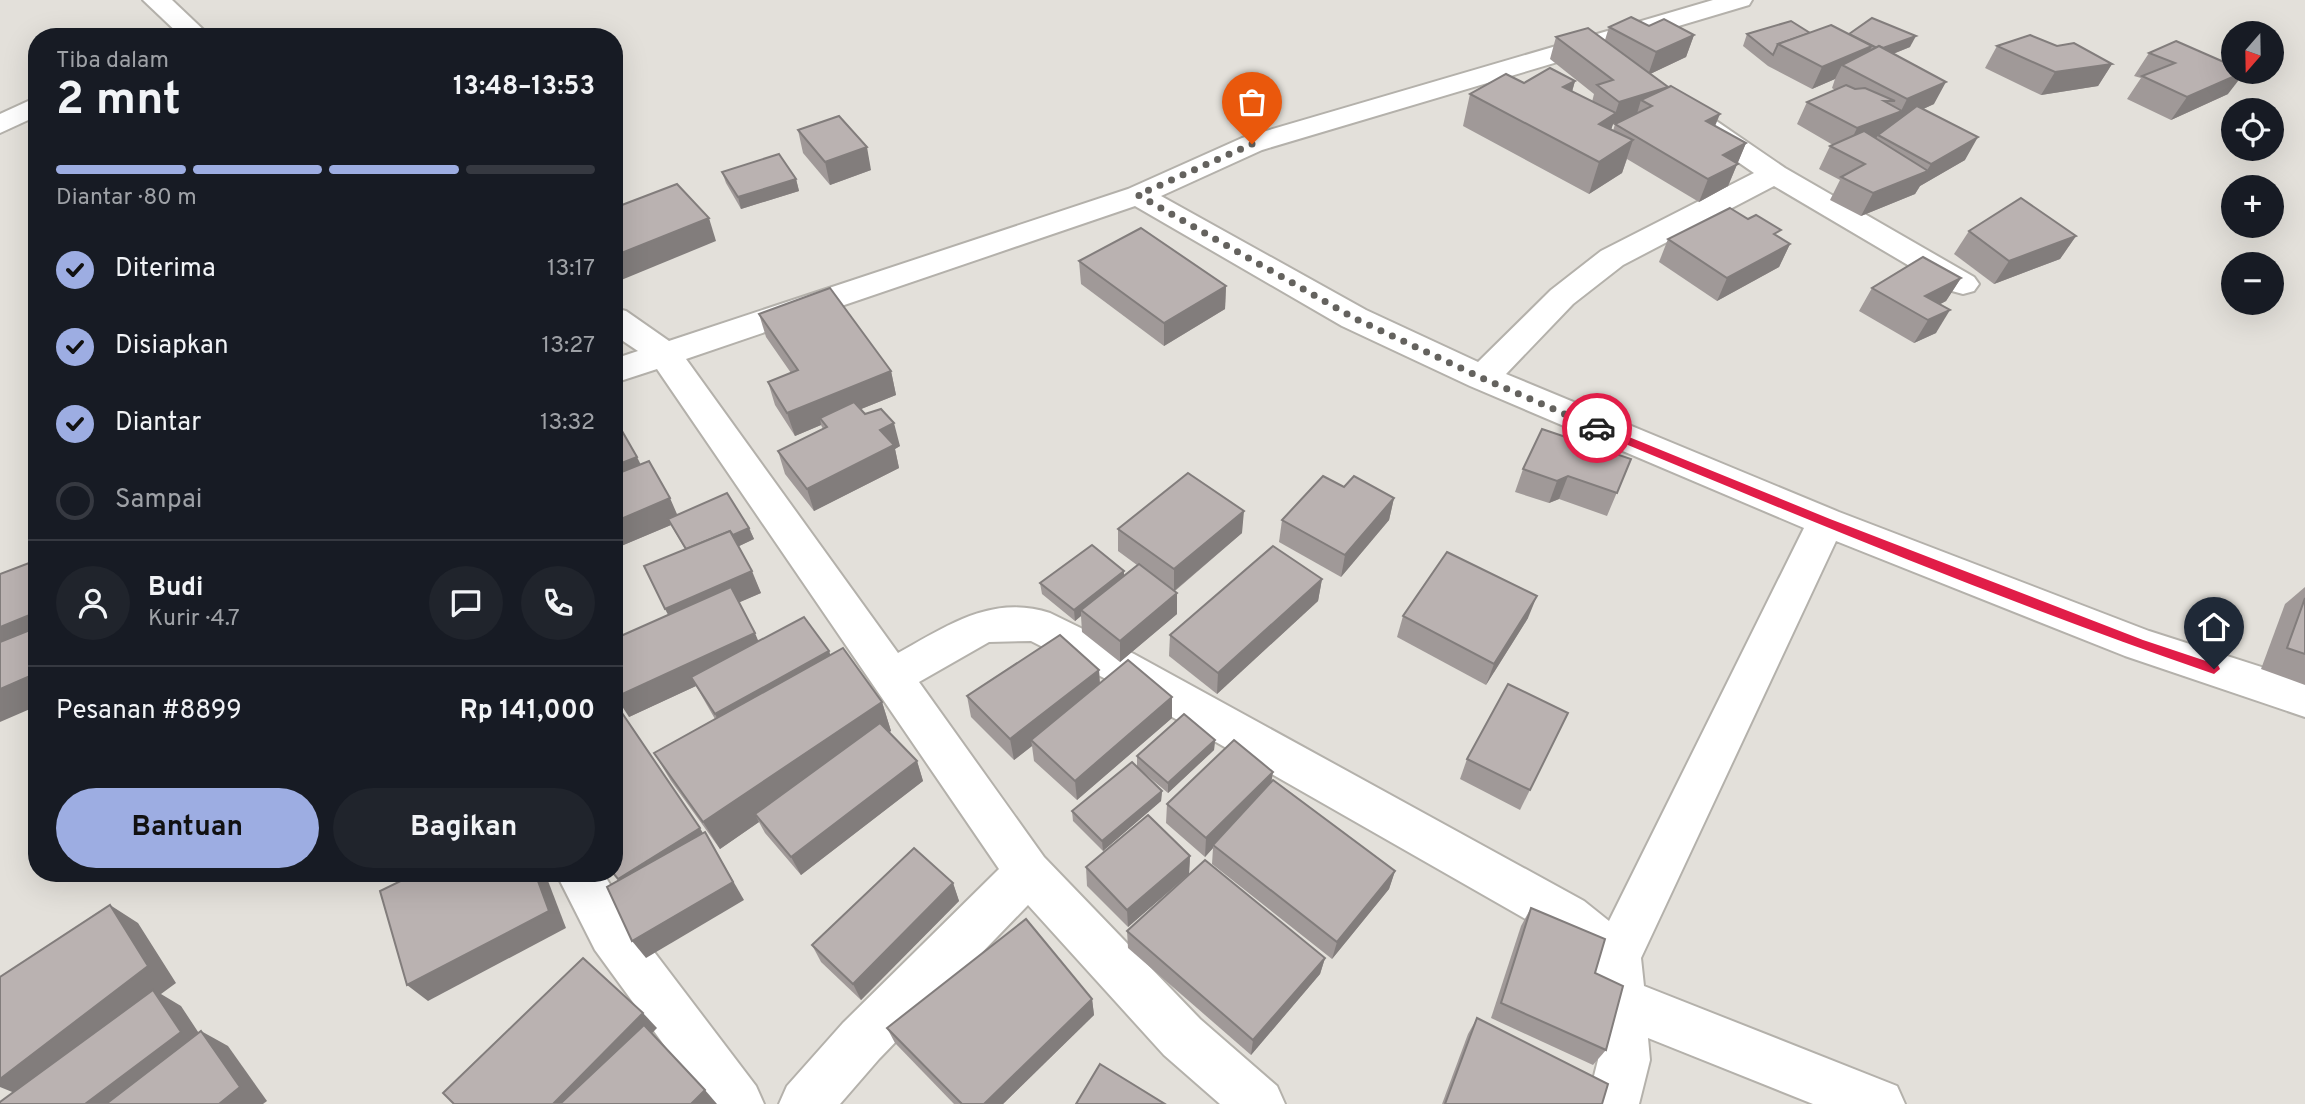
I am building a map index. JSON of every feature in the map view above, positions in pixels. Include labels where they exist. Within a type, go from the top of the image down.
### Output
[{"type":"street","points":[[155,0],[172,10],[177,28]]},
{"type":"street","points":[[623,368],[1138,195],[1252,144],[1740,0]]},
{"type":"street","points":[[1587,45],[1619,67]]},
{"type":"street","points":[[1672,103],[1775,174],[1963,284]]},
{"type":"street","points":[[0,125],[28,110]]},
{"type":"street","points":[[1482,378],[1562,297],[1612,258],[1775,174]]},
{"type":"street","points":[[1138,195],[1354,318],[1482,378],[1826,522],[2139,643],[2305,699]]},
{"type":"street","points":[[623,325],[664,354],[1028,872],[1182,1037],[1259,1104]]},
{"type":"street","points":[[1613,1104],[1624,1060],[1619,980],[1826,522]]},
{"type":"street","points":[[892,677],[983,626],[1036,625],[1119,666],[1567,917],[1619,980],[1879,1104]]},
{"type":"street","points":[[805,1104],[861,1041],[1028,872]]},
{"type":"street","points":[[583,882],[593,906],[616,943],[691,1038],[738,1104]]},
{"type":"building","points":[[1631,17],[1649,26],[1664,19],[1694,35],[1656,52],[1609,27]]},
{"type":"building","points":[[1872,18],[1916,36],[1877,48],[1849,34]]},
{"type":"building","points":[[1791,21],[1810,33],[1778,44],[1773,55],[1747,34]]},
{"type":"building","points":[[1831,25],[1872,46],[1822,67],[1778,44]]},
{"type":"building","points":[[1588,28],[1668,87],[1619,102],[1597,85],[1613,80],[1556,37]]},
{"type":"building","points":[[2030,35],[2057,46],[2074,43],[2112,64],[2055,72],[1997,46]]},
{"type":"building","points":[[2176,41],[2221,61],[2221,82],[2187,97],[2142,76],[2175,63],[2149,53]]},
{"type":"building","points":[[1879,46],[1946,82],[1907,99],[1842,65]]},
{"type":"building","points":[[1550,68],[1575,81],[1563,87],[1616,113],[1599,124],[1633,140],[1599,162],[1470,94],[1506,74],[1524,83]]},
{"type":"building","points":[[1846,85],[1855,89],[1865,88],[1895,101],[1884,101],[1902,111],[1857,128],[1807,102]]},
{"type":"building","points":[[1671,86],[1720,114],[1706,121],[1746,143],[1723,155],[1738,164],[1708,179],[1615,124],[1652,106],[1641,100]]},
{"type":"building","points":[[1917,106],[1978,137],[1931,164],[1878,135]]},
{"type":"building","points":[[839,116],[867,147],[825,162],[798,130]]},
{"type":"building","points":[[1864,131],[1928,171],[1873,193],[1841,177],[1865,164],[1830,146]]},
{"type":"building","points":[[779,154],[796,179],[738,197],[722,172]]},
{"type":"building","points":[[677,184],[709,218],[623,252],[623,205]]},
{"type":"building","points":[[2021,198],[2076,236],[2009,261],[1969,231]]},
{"type":"building","points":[[1730,208],[1748,219],[1756,215],[1781,230],[1774,234],[1790,244],[1727,278],[1668,239]]},
{"type":"building","points":[[1141,228],[1226,286],[1164,323],[1079,261]]},
{"type":"building","points":[[1923,257],[1961,278],[1925,296],[1950,310],[1928,320],[1872,288]]},
{"type":"building","points":[[830,288],[891,371],[787,413],[768,382],[798,370],[759,314]]},
{"type":"building","points":[[854,402],[865,414],[881,409],[894,423],[880,430],[894,445],[807,489],[778,451],[827,427],[820,418]]},
{"type":"building","points":[[1542,429],[1631,459],[1617,493],[1568,476],[1557,481],[1523,469]]},
{"type":"building","points":[[623,433],[637,457],[623,462]]},
{"type":"building","points":[[649,461],[670,498],[623,518],[623,471]]},
{"type":"building","points":[[1188,473],[1244,511],[1174,569],[1118,529]]},
{"type":"building","points":[[1323,476],[1344,487],[1354,476],[1394,498],[1345,555],[1282,520]]},
{"type":"building","points":[[727,493],[749,528],[733,535],[730,531],[686,549],[668,519]]},
{"type":"building","points":[[730,531],[752,571],[665,609],[644,566]]},
{"type":"building","points":[[1092,545],[1124,571],[1074,610],[1040,583]]},
{"type":"building","points":[[1273,546],[1322,579],[1218,673],[1170,635]]},
{"type":"building","points":[[1447,552],[1537,596],[1494,664],[1403,616]]},
{"type":"building","points":[[28,563],[28,616],[0,627],[0,574]]},
{"type":"building","points":[[1139,564],[1177,593],[1120,641],[1081,610]]},
{"type":"building","points":[[731,587],[755,633],[623,694],[623,635]]},
{"type":"building","points":[[2305,598],[2305,654],[2287,648]]},
{"type":"building","points":[[804,617],[829,651],[715,714],[691,677]]},
{"type":"building","points":[[28,631],[28,677],[0,689],[0,642]]},
{"type":"building","points":[[1060,635],[1099,670],[1010,739],[967,696]]},
{"type":"building","points":[[843,648],[882,702],[703,822],[654,753]]},
{"type":"building","points":[[1128,660],[1172,697],[1075,781],[1031,740]]},
{"type":"building","points":[[1508,684],[1568,713],[1530,790],[1467,759]]},
{"type":"building","points":[[623,714],[700,828],[623,876]]},
{"type":"building","points":[[1184,714],[1215,740],[1168,783],[1137,756]]},
{"type":"building","points":[[880,723],[917,761],[791,857],[755,814]]},
{"type":"building","points":[[1234,740],[1273,772],[1206,838],[1167,804]]},
{"type":"building","points":[[1132,762],[1162,791],[1102,841],[1072,811]]},
{"type":"building","points":[[1273,780],[1395,871],[1337,942],[1213,845]]},
{"type":"building","points":[[1148,815],[1190,856],[1127,910],[1086,867]]},
{"type":"building","points":[[705,832],[733,882],[632,941],[607,887],[616,882],[623,882],[623,878]]},
{"type":"building","points":[[914,848],[953,883],[853,984],[812,945]]},
{"type":"building","points":[[1205,860],[1325,958],[1253,1040],[1127,931]]},
{"type":"building","points":[[398,882],[538,882],[549,911],[407,985],[380,891]]},
{"type":"building","points":[[110,905],[148,966],[0,1079],[0,977]]},
{"type":"building","points":[[1531,908],[1605,939],[1595,973],[1623,986],[1606,1050],[1501,1003]]},
{"type":"building","points":[[1026,919],[1092,999],[984,1104],[962,1104],[887,1028]]},
{"type":"building","points":[[583,958],[643,1013],[553,1104],[454,1104],[443,1093]]},
{"type":"building","points":[[153,990],[181,1032],[85,1104],[0,1104],[0,1102]]},
{"type":"building","points":[[1477,1018],[1608,1084],[1602,1104],[1445,1104]]},
{"type":"building","points":[[644,1025],[705,1090],[691,1104],[560,1104]]},
{"type":"building","points":[[201,1031],[240,1087],[219,1104],[106,1104]]},
{"type":"building","points":[[1100,1064],[1165,1104],[1076,1104]]},
{"type":"way so far","points":[[1252,144],[1138,195],[1354,318],[1597,428]]},
{"type":"route","points":[[1597,428],[1826,522],[2139,643],[2214,669]]}]
